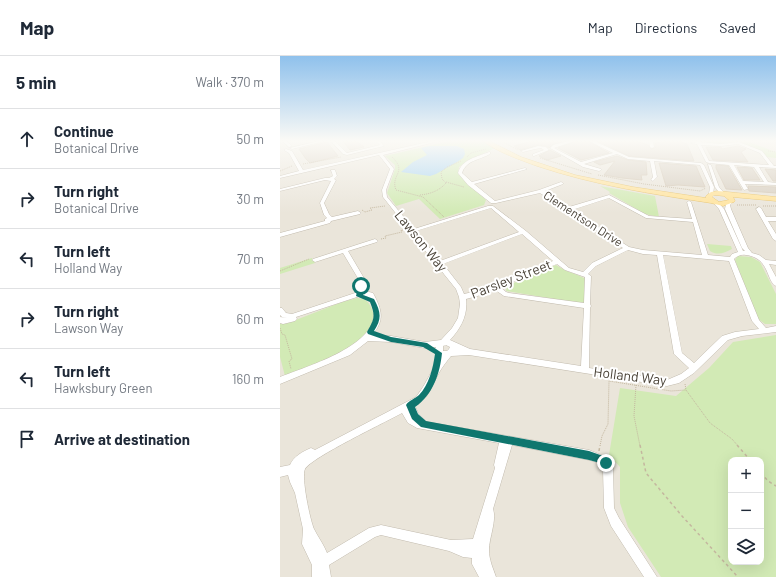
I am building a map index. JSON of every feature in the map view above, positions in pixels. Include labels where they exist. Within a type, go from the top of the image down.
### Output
[{"type":"main road","points":[[538,164],[574,176],[633,189],[714,201],[723,204],[741,200],[776,203]]},
{"type":"main road","points":[[552,164],[584,174],[646,187],[690,194],[711,192],[776,199]]},
{"type":"main road","points":[[711,192],[709,198],[714,201]]},
{"type":"main road","points":[[725,194],[732,199],[730,202]]},
{"type":"street","points":[[299,164],[302,171]]},
{"type":"street","points":[[280,176],[331,164]]},
{"type":"street","points":[[302,171],[333,164]]},
{"type":"street","name":"Lawson Way","points":[[388,164],[392,169],[384,193],[411,231],[459,288],[463,297]]},
{"type":"street","points":[[465,164],[460,171],[461,176],[570,271],[585,273],[589,278],[585,370]]},
{"type":"street","points":[[581,164],[599,170]]},
{"type":"street","points":[[652,180],[655,177],[653,164]]},
{"type":"street","points":[[702,164],[711,192]]},
{"type":"street","points":[[709,164],[717,187],[725,194]]},
{"type":"street","points":[[731,164],[746,189]]},
{"type":"street","points":[[735,164],[774,167]]},
{"type":"street","points":[[756,166],[766,182]]},
{"type":"street","points":[[470,184],[525,169]]},
{"type":"street","points":[[280,235],[326,223],[328,218],[322,203],[331,181],[335,176],[333,171]]},
{"type":"street","points":[[280,190],[318,181],[331,181]]},
{"type":"street","points":[[741,182],[766,182],[776,184]]},
{"type":"street","points":[[541,191],[561,183]]},
{"type":"street","name":"Clementson Drive","points":[[411,231],[541,191],[627,248],[642,252],[731,259]]},
{"type":"street","points":[[569,209],[609,196],[648,217],[695,221]]},
{"type":"street","points":[[714,201],[721,209],[740,253]]},
{"type":"street","points":[[689,202],[706,257]]},
{"type":"street","points":[[730,202],[728,204],[728,209],[745,248],[750,254],[764,262],[776,263]]},
{"type":"street","points":[[759,209],[776,239]]},
{"type":"street","points":[[328,218],[358,212]]},
{"type":"street","points":[[764,219],[776,220]]},
{"type":"street","points":[[438,263],[524,232]]},
{"type":"street","points":[[315,260],[375,241]]},
{"type":"street","points":[[585,273],[590,266],[620,253],[627,248]]},
{"type":"street","points":[[345,250],[361,279],[360,294]]},
{"type":"street","points":[[660,253],[678,354],[694,368]]},
{"type":"street","points":[[750,254],[740,253],[734,255],[731,259],[756,321],[765,330]]},
{"type":"street","name":"Parsley Street","points":[[463,297],[496,287],[558,261]]},
{"type":"street","points":[[764,262],[776,284]]},
{"type":"street","points":[[496,287],[504,294],[588,306]]},
{"type":"street","points":[[280,310],[281,321],[292,320],[314,310],[360,294],[372,301],[378,317],[361,344],[347,353],[280,381]]},
{"type":"street","points":[[437,368],[438,347],[454,331],[463,314],[463,297]]},
{"type":"street","name":"Holland Way","points":[[449,354],[468,352],[585,370],[638,383],[667,383],[676,381],[694,368],[726,338],[776,329]]},
{"type":"street","points":[[280,472],[296,468],[330,446],[407,407],[424,395],[437,368],[454,350],[454,331]]},
{"type":"street","points":[[368,335],[425,345],[443,343],[453,345]]},
{"type":"street","points":[[425,345],[443,355],[449,354]]},
{"type":"street","name":"Holland Way","points":[[453,345],[468,352]]},
{"type":"street","points":[[407,407],[414,422],[603,460],[608,468],[609,508],[615,522],[651,577]]},
{"type":"street","points":[[485,577],[478,564],[480,549],[489,520],[489,510],[499,472],[505,456],[507,440]]},
{"type":"street","points":[[280,468],[296,468]]},
{"type":"street","points":[[296,468],[299,471],[300,492],[308,529],[310,551],[325,577]]},
{"type":"street","points":[[320,568],[373,532],[380,530],[449,545],[463,551],[480,549]]},
{"type":"street","points":[[480,549],[490,577]]},
{"type":"path","points":[[399,164],[394,182],[395,189],[401,193],[426,199],[438,214],[446,219]]},
{"type":"path","points":[[561,164],[589,173],[644,184],[700,191],[707,188],[711,192]]},
{"type":"path","points":[[418,196],[437,190],[446,184]]},
{"type":"path","points":[[358,212],[364,210],[365,212],[372,210],[370,208],[385,206]]},
{"type":"path","points":[[375,241],[404,230]]},
{"type":"path","points":[[281,321],[282,334],[285,335],[292,359],[289,361],[291,370],[294,368],[296,375]]},
{"type":"path","points":[[598,458],[602,436],[608,424],[609,381],[638,383],[671,391],[686,390],[710,424],[732,439],[747,457]]},
{"type":"path","points":[[638,383],[634,416],[646,473],[682,516],[738,577]]},
{"type":"path","points":[[764,476],[776,486]]},
{"type":"shaded area","points":[[280,164],[776,164],[776,577],[280,577]]},
{"type":"green space","points":[[463,164],[459,167],[458,174],[486,200],[484,205],[440,219],[419,199],[396,206],[387,193],[395,165]]},
{"type":"green space","points":[[600,186],[655,196],[659,217],[645,214]]},
{"type":"green space","points":[[707,244],[731,246],[732,249],[718,254],[710,251]]},
{"type":"green space","points":[[738,256],[751,257],[760,262],[776,294],[776,324],[765,324],[758,319],[735,260]]},
{"type":"green space","points":[[312,258],[315,263],[280,274],[280,268]]},
{"type":"green space","points":[[556,265],[586,279],[584,304],[506,291],[507,286]]},
{"type":"green space","points":[[357,298],[366,300],[371,307],[373,319],[368,331],[343,351],[285,376],[280,357],[280,324],[288,323],[342,302]]},
{"type":"green space","points":[[776,335],[776,577],[661,577],[628,527],[620,503],[620,467],[609,455],[620,388],[676,396],[709,368],[733,342]]},
{"type":"water","points":[[410,164],[453,164],[430,176],[401,172]]},
{"type":"building","points":[[612,164],[646,164],[647,175],[641,175],[642,180],[604,175]]},
{"type":"building","points":[[659,164],[696,166],[705,187],[678,185],[666,186]]},
{"type":"building","points":[[716,165],[728,166],[742,190],[726,189]]},
{"type":"building","points":[[737,167],[752,168],[760,180],[744,180]]},
{"type":"building","points":[[765,169],[776,170],[776,181],[773,181]]},
{"type":"building","points":[[748,186],[776,187],[776,193],[749,191]]},
{"type":"route","points":[[361,286],[359,296],[364,296],[372,301],[378,313],[377,321],[370,332],[391,339],[425,345],[438,351],[439,353],[437,368],[424,395],[410,405],[417,419],[424,424],[589,455],[603,460],[606,463]]}]
